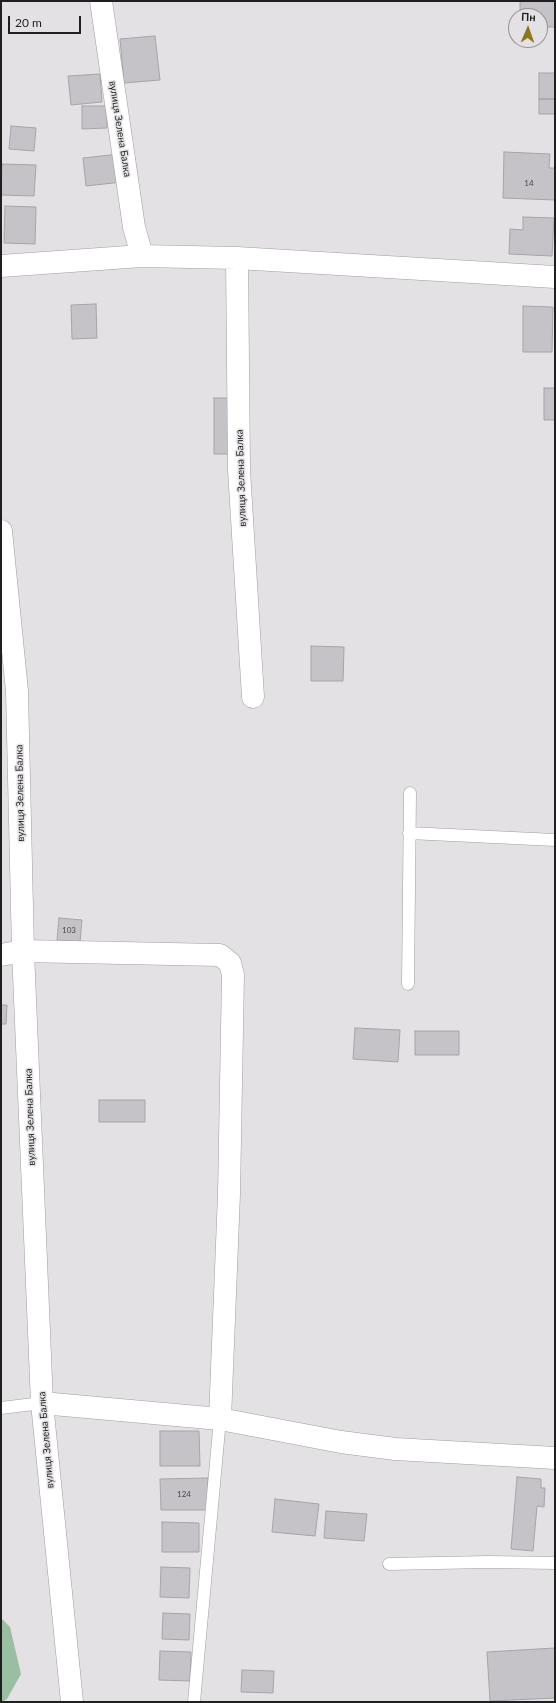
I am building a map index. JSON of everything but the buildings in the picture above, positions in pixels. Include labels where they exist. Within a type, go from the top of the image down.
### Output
[{"type":"street","name":"вулиця Зелена Балка","points":[[101,1],[134,226],[142,256]]},
{"type":"street","points":[[1,266],[142,256],[237,258],[555,277]]},
{"type":"street","name":"вулиця Зелена Балка","points":[[237,258],[239,470],[254,697]]},
{"type":"street","name":"вулиця Зелена Балка","points":[[1,531],[17,691],[23,951],[42,1403],[72,1702]]},
{"type":"street","points":[[1,955],[23,951],[220,955],[230,963],[233,974],[229,1194],[220,1419]]},
{"type":"street","points":[[42,1403],[220,1419],[341,1442],[395,1449],[555,1458]]},
{"type":"lane","points":[[408,984],[410,793]]},
{"type":"lane","points":[[410,834],[555,840]]},
{"type":"lane","points":[[1,1408],[42,1403]]},
{"type":"lane","points":[[194,1702],[220,1419]]},
{"type":"lane","points":[[389,1564],[488,1562],[555,1563]]},
{"type":"green space","points":[[1,1618],[10,1627],[21,1674],[7,1699],[2,1702],[1,1702]]}]
